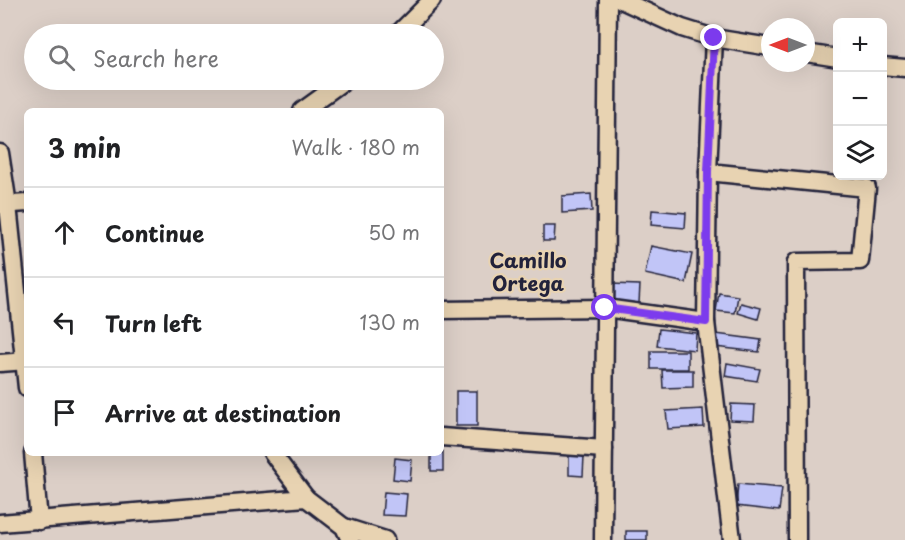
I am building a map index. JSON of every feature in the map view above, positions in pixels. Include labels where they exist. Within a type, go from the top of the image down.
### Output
[{"type":"street","points":[[408,24],[432,0]]},
{"type":"street","points":[[603,540],[608,0]]},
{"type":"street","points":[[621,0],[682,28],[714,38],[761,46]]},
{"type":"street","points":[[714,38],[708,172],[706,322],[732,540]]},
{"type":"street","points":[[815,54],[833,57]]},
{"type":"street","points":[[887,66],[905,68]]},
{"type":"street","points":[[306,108],[331,90]]},
{"type":"street","points":[[0,153],[4,205],[24,347]]},
{"type":"street","points":[[708,172],[867,188],[860,261],[796,262],[797,540]]},
{"type":"street","points":[[4,205],[24,203]]},
{"type":"street","points":[[444,310],[605,308],[706,322]]},
{"type":"street","points":[[0,363],[24,361]]},
{"type":"street","points":[[444,437],[604,448]]},
{"type":"street","points":[[33,456],[39,521]]},
{"type":"street","points":[[274,456],[306,498],[347,534],[386,540]]},
{"type":"street","points":[[0,523],[306,498]]},
{"type":"building","points":[[591,194],[592,211],[562,213],[562,196]]},
{"type":"building","points":[[652,210],[686,213],[685,228],[651,225]]},
{"type":"building","points":[[543,226],[555,226],[554,241],[543,241]]},
{"type":"building","points":[[651,246],[692,254],[686,283],[645,274]]},
{"type":"building","points":[[610,284],[640,285],[639,303],[610,303]]},
{"type":"building","points":[[719,293],[738,296],[735,313],[716,311]]},
{"type":"building","points":[[741,303],[761,308],[758,319],[738,313]]},
{"type":"building","points":[[659,329],[696,333],[695,350],[657,346]]},
{"type":"building","points":[[716,334],[761,340],[759,352],[715,347]]},
{"type":"building","points":[[651,351],[688,351],[688,369],[651,369]]},
{"type":"building","points":[[727,363],[760,369],[757,381],[725,376]]},
{"type":"building","points":[[662,370],[693,370],[693,387],[663,388]]},
{"type":"building","points":[[456,391],[477,391],[477,426],[456,426]]},
{"type":"building","points":[[731,404],[755,405],[754,421],[730,420]]},
{"type":"building","points":[[703,409],[704,427],[668,429],[666,411]]},
{"type":"building","points":[[431,456],[443,456],[443,471],[431,471]]},
{"type":"building","points":[[569,456],[584,456],[583,476],[569,475]]},
{"type":"building","points":[[395,458],[412,460],[410,481],[393,479]]},
{"type":"building","points":[[738,484],[782,488],[779,511],[736,506]]},
{"type":"building","points":[[384,492],[407,494],[405,516],[382,515]]},
{"type":"building","points":[[626,531],[647,531],[647,540],[626,540]]},
{"type":"district","name":"Camillo Ortega","points":[[528,272]]},
{"type":"route","points":[[605,308],[706,322],[708,172],[714,38]]}]
